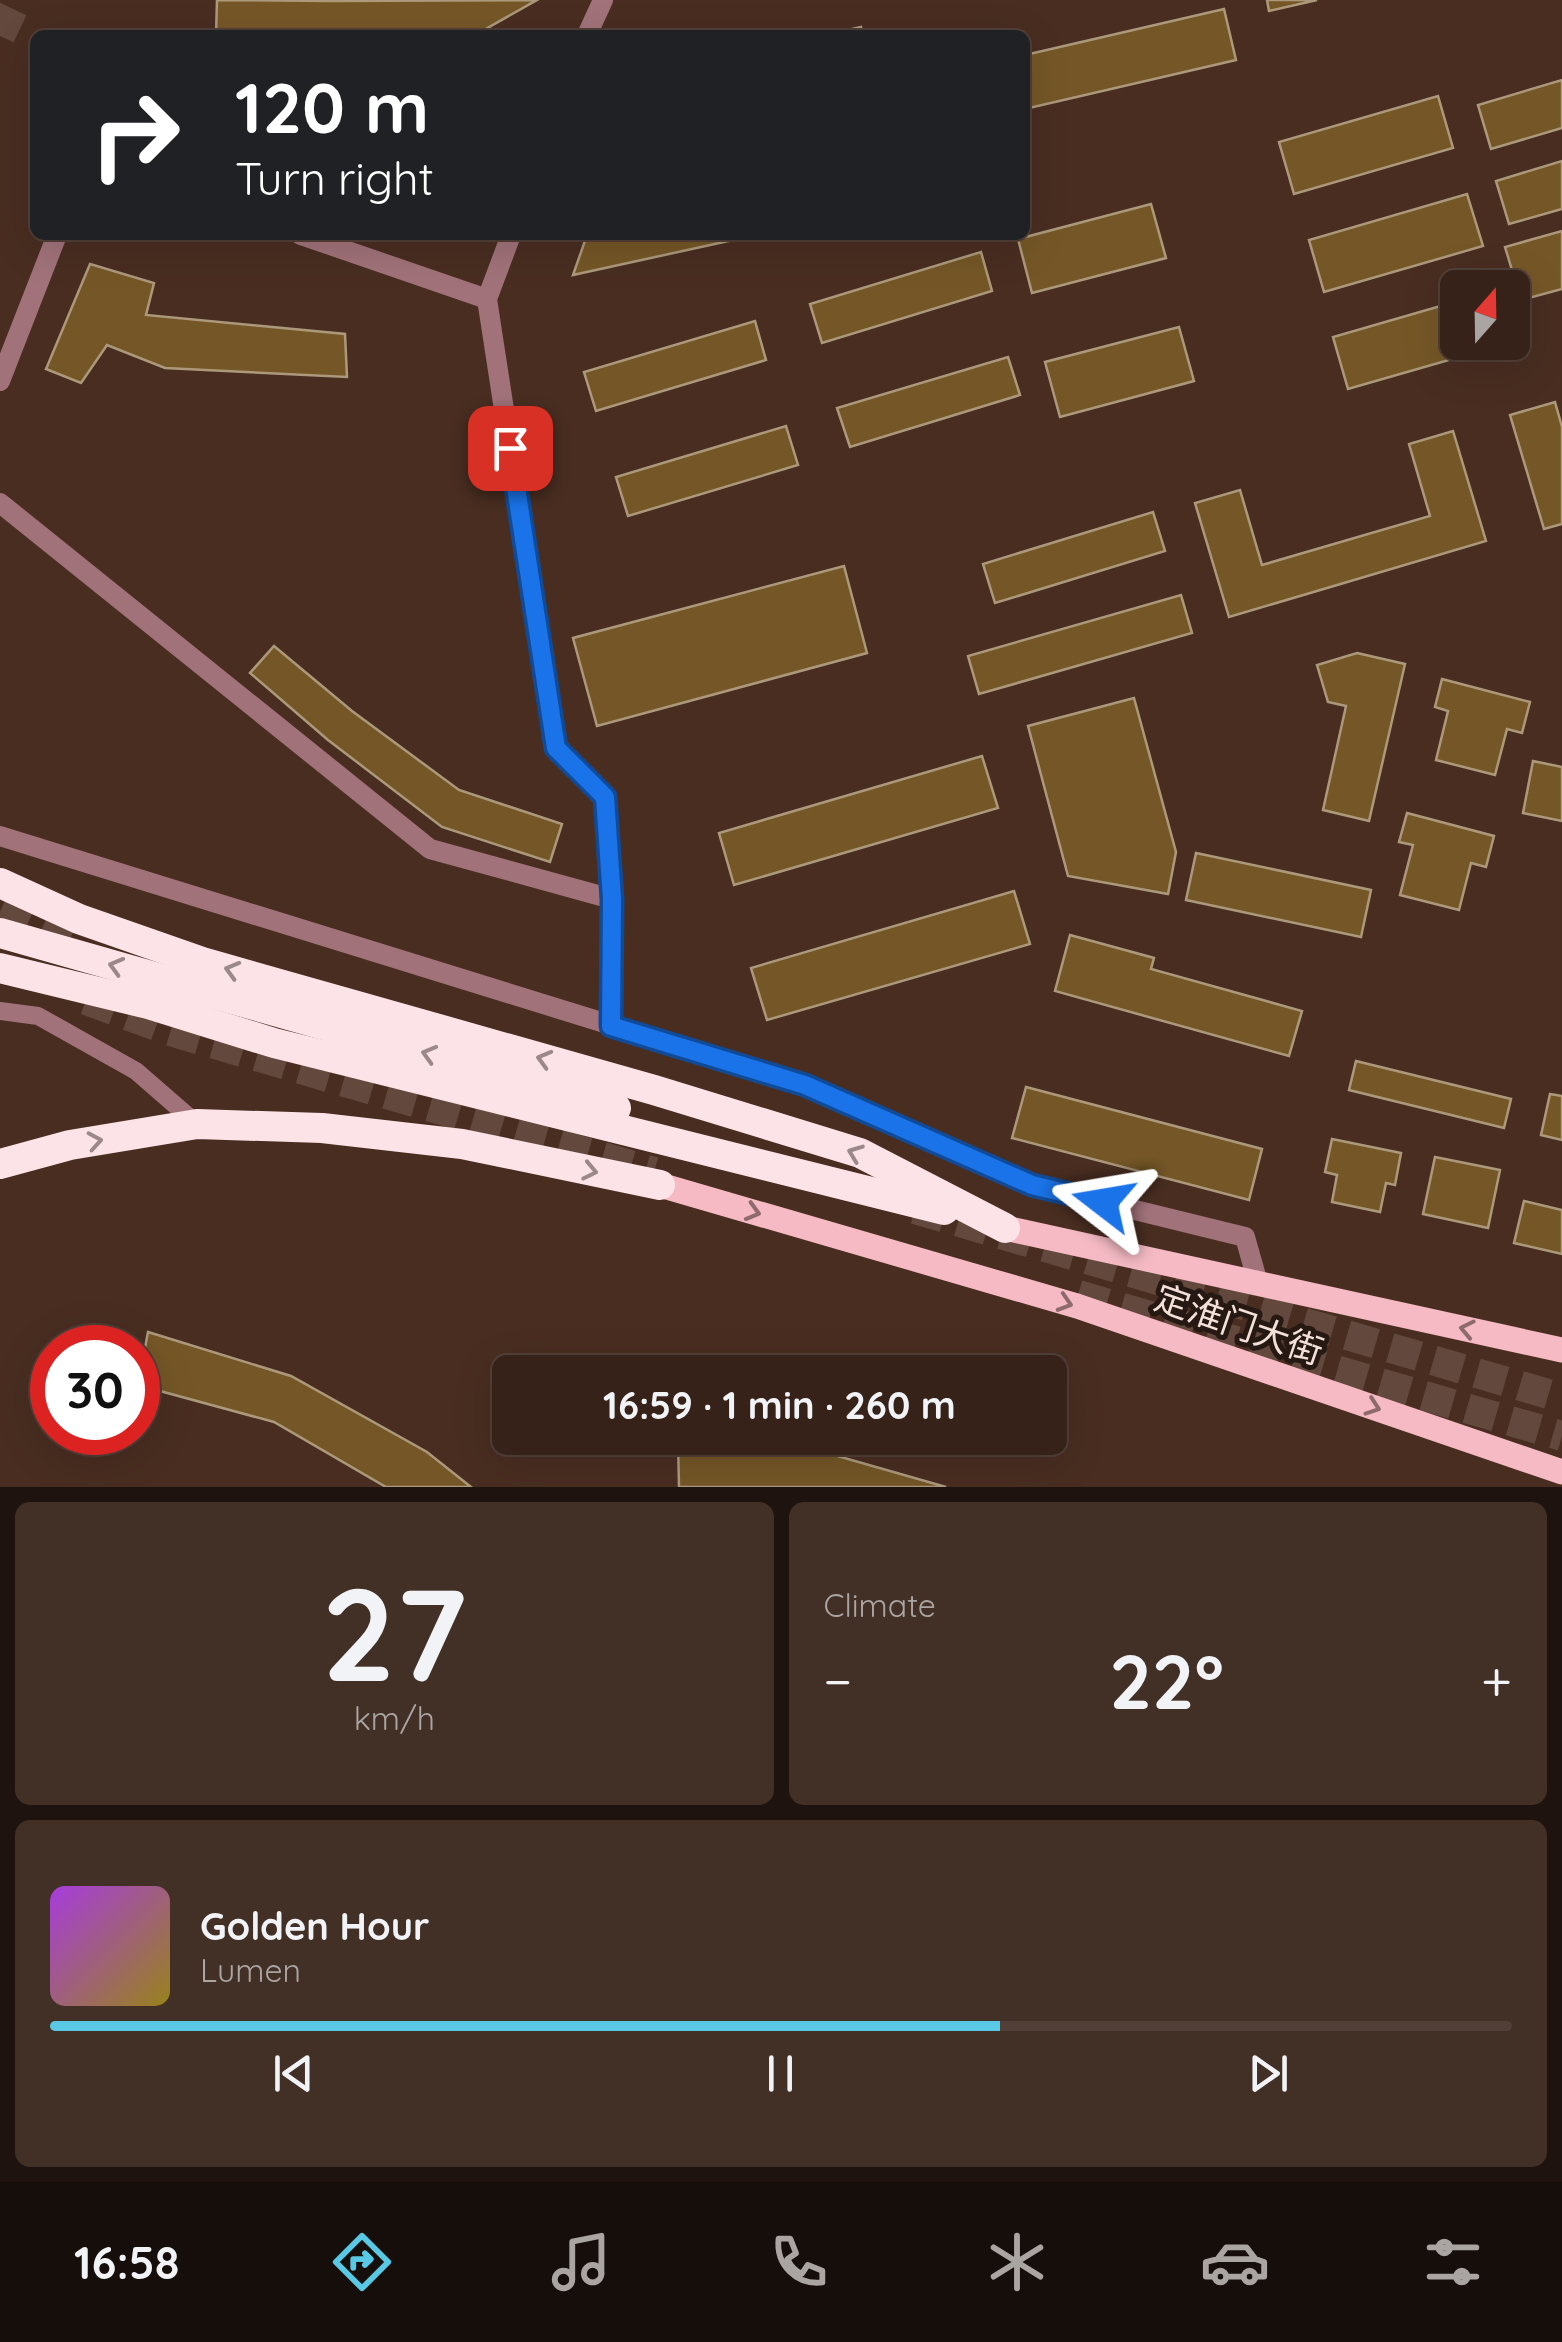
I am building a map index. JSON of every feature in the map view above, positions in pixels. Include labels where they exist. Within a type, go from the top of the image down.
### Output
[{"type":"highway","points":[[0,883],[79,918],[202,962],[860,1153],[1005,1228]]},
{"type":"highway","points":[[0,933],[783,1156],[1005,1228]]},
{"type":"highway","points":[[0,968],[148,1004],[274,1043],[958,1214]]},
{"type":"highway","points":[[0,1164],[70,1146],[197,1124],[322,1128],[462,1144],[660,1185]]},
{"type":"main road","name":"定淮门大街","points":[[660,1185],[1077,1306],[1562,1472]]},
{"type":"main road","name":"定淮门大街","points":[[1005,1228],[1562,1350]]},
{"type":"street","points":[[589,30],[603,0]]},
{"type":"street","points":[[0,381],[55,240]]},
{"type":"street","points":[[316,240],[488,298]]},
{"type":"street","points":[[509,240],[488,298],[556,748],[605,797],[612,899],[611,1026]]},
{"type":"street","points":[[0,503],[430,848],[612,899]]},
{"type":"street","points":[[0,836],[805,1085],[1032,1185],[1245,1238],[1258,1283]]},
{"type":"lane","points":[[0,1011],[38,1016],[136,1071],[197,1124]]},
{"type":"building","points":[[217,0],[537,0],[484,30],[216,30]]},
{"type":"building","points":[[1267,0],[1317,0],[1269,11]]},
{"type":"building","points":[[1224,9],[1236,60],[1030,108],[1030,54]]},
{"type":"building","points":[[1562,80],[1562,128],[1491,149],[1478,105]]},
{"type":"building","points":[[1438,96],[1453,148],[1294,194],[1279,142]]},
{"type":"building","points":[[1562,161],[1562,209],[1509,224],[1496,181]]},
{"type":"building","points":[[1467,194],[1483,246],[1324,292],[1309,240]]},
{"type":"building","points":[[1151,204],[1166,258],[1032,293],[1018,240],[1030,240],[1030,236]]},
{"type":"building","points":[[1562,231],[1562,289],[1530,298],[1530,270],[1512,270],[1505,247]]},
{"type":"building","points":[[585,240],[733,240],[573,275]]},
{"type":"building","points":[[981,252],[992,291],[822,343],[810,304]]},
{"type":"building","points":[[90,264],[154,283],[146,315],[345,334],[347,377],[165,368],[107,345],[81,383],[46,369]]},
{"type":"building","points":[[1440,306],[1440,360],[1449,360],[1348,389],[1333,337]]},
{"type":"building","points":[[755,321],[766,360],[596,411],[584,372]]},
{"type":"building","points":[[1179,327],[1194,381],[1060,417],[1045,362]]},
{"type":"building","points":[[1008,357],[1020,395],[850,447],[837,408]]},
{"type":"building","points":[[1555,402],[1562,427],[1562,524],[1544,529],[1510,415]]},
{"type":"building","points":[[786,426],[798,465],[628,516],[616,477]]},
{"type":"building","points":[[1453,431],[1486,541],[1229,617],[1195,503],[1240,490],[1262,565],[1430,516],[1409,444]]},
{"type":"building","points":[[1153,512],[1165,551],[995,603],[983,564]]},
{"type":"building","points":[[844,566],[867,653],[597,726],[573,638]]},
{"type":"building","points":[[1181,595],[1192,633],[979,694],[968,656]]},
{"type":"building","points":[[274,646],[352,711],[459,790],[562,824],[550,862],[442,827],[328,740],[250,673]]},
{"type":"building","points":[[1357,653],[1405,664],[1369,821],[1323,810],[1346,706],[1328,702],[1317,665]]},
{"type":"building","points":[[1442,679],[1530,702],[1522,733],[1507,729],[1495,775],[1436,760],[1448,711],[1435,707]]},
{"type":"building","points":[[1134,698],[1176,852],[1168,894],[1068,876],[1028,726]]},
{"type":"building","points":[[982,756],[998,808],[734,885],[719,833]]},
{"type":"building","points":[[1533,761],[1562,767],[1562,821],[1523,813]]},
{"type":"building","points":[[1407,813],[1494,836],[1486,867],[1471,863],[1459,910],[1400,895],[1413,845],[1399,842]]},
{"type":"building","points":[[1196,853],[1371,890],[1361,937],[1186,900]]},
{"type":"building","points":[[1014,891],[1030,944],[767,1020],[751,968]]},
{"type":"building","points":[[1070,935],[1154,958],[1151,969],[1302,1011],[1289,1056],[1055,991]]},
{"type":"building","points":[[1356,1061],[1511,1099],[1504,1128],[1349,1090]]},
{"type":"building","points":[[1026,1087],[1262,1149],[1249,1200],[1012,1138]]},
{"type":"building","points":[[1550,1094],[1562,1096],[1562,1140],[1541,1135]]},
{"type":"building","points":[[1332,1139],[1401,1153],[1395,1185],[1386,1183],[1380,1212],[1332,1202],[1337,1175],[1325,1172]]},
{"type":"building","points":[[1435,1157],[1500,1170],[1488,1228],[1423,1214]]},
{"type":"building","points":[[1524,1201],[1562,1210],[1562,1254],[1514,1243]]},
{"type":"building","points":[[160,1336],[291,1376],[427,1452],[471,1487],[386,1487],[274,1422],[160,1391]]},
{"type":"building","points":[[678,1455],[834,1455],[946,1487],[679,1487]]},
{"type":"tunnel","points":[[0,36],[17,0]]},
{"type":"tunnel","points":[[0,912],[70,943]]},
{"type":"tunnel","points":[[86,1000],[170,1031],[654,1172]]},
{"type":"tunnel","points":[[915,1209],[1562,1398]]},
{"type":"tunnel","points":[[1078,1295],[1562,1436]]},
{"type":"route","points":[[510,448],[556,748],[605,797],[612,899],[611,1026],[805,1085],[1032,1185],[1103,1202]]}]
